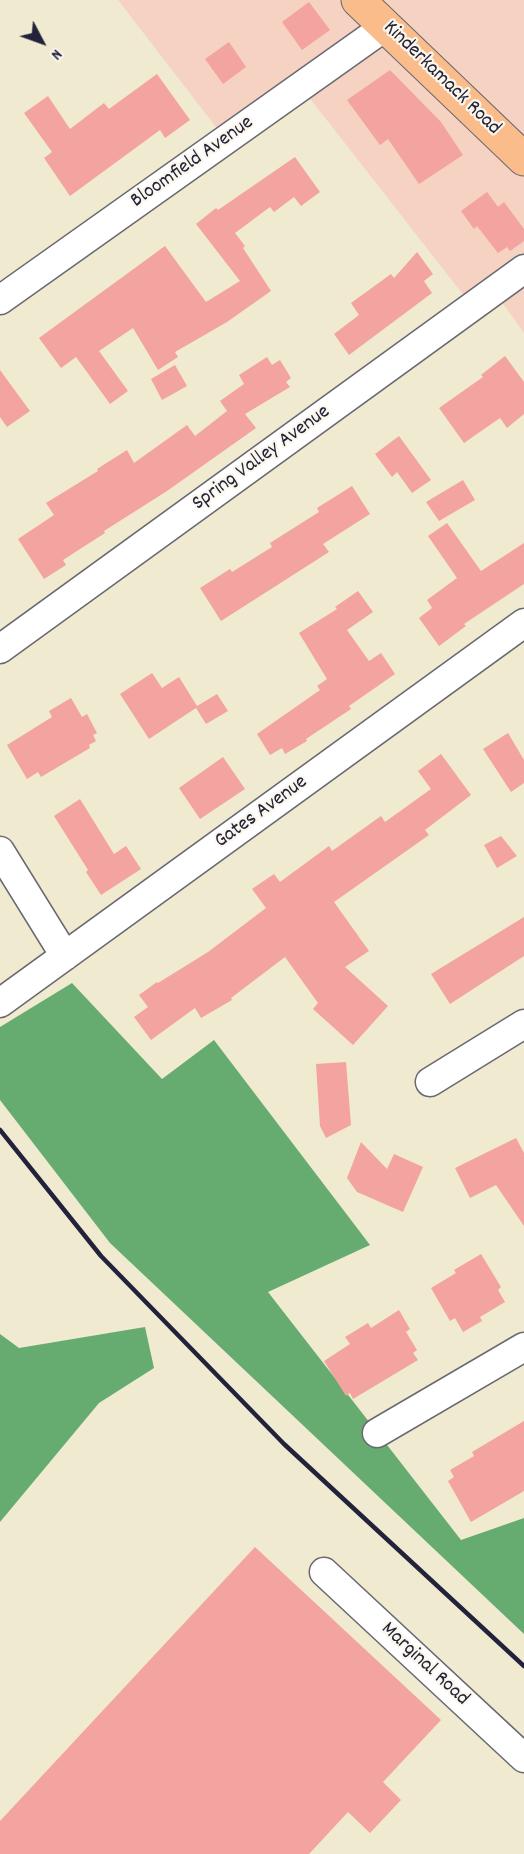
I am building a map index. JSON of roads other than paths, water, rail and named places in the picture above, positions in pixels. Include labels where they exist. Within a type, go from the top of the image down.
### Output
[{"type":"main road","name":"Kinderkamack Road","points":[[358,0],[524,159]]},
{"type":"street","name":"Bloomfield Avenue","points":[[0,300],[386,26]]},
{"type":"street","name":"Spring Valley Avenue","points":[[0,649],[524,269]]},
{"type":"street","name":"Gates Avenue","points":[[0,1003],[524,623]]},
{"type":"street","points":[[0,851],[65,956]]},
{"type":"street","points":[[430,1082],[524,1024]]},
{"type":"street","points":[[377,1433],[524,1347]]},
{"type":"street","name":"Marginal Road","points":[[324,1572],[524,1758]]},
{"type":"railway","points":[[0,1130],[101,1256],[284,1444],[524,1666]]}]
